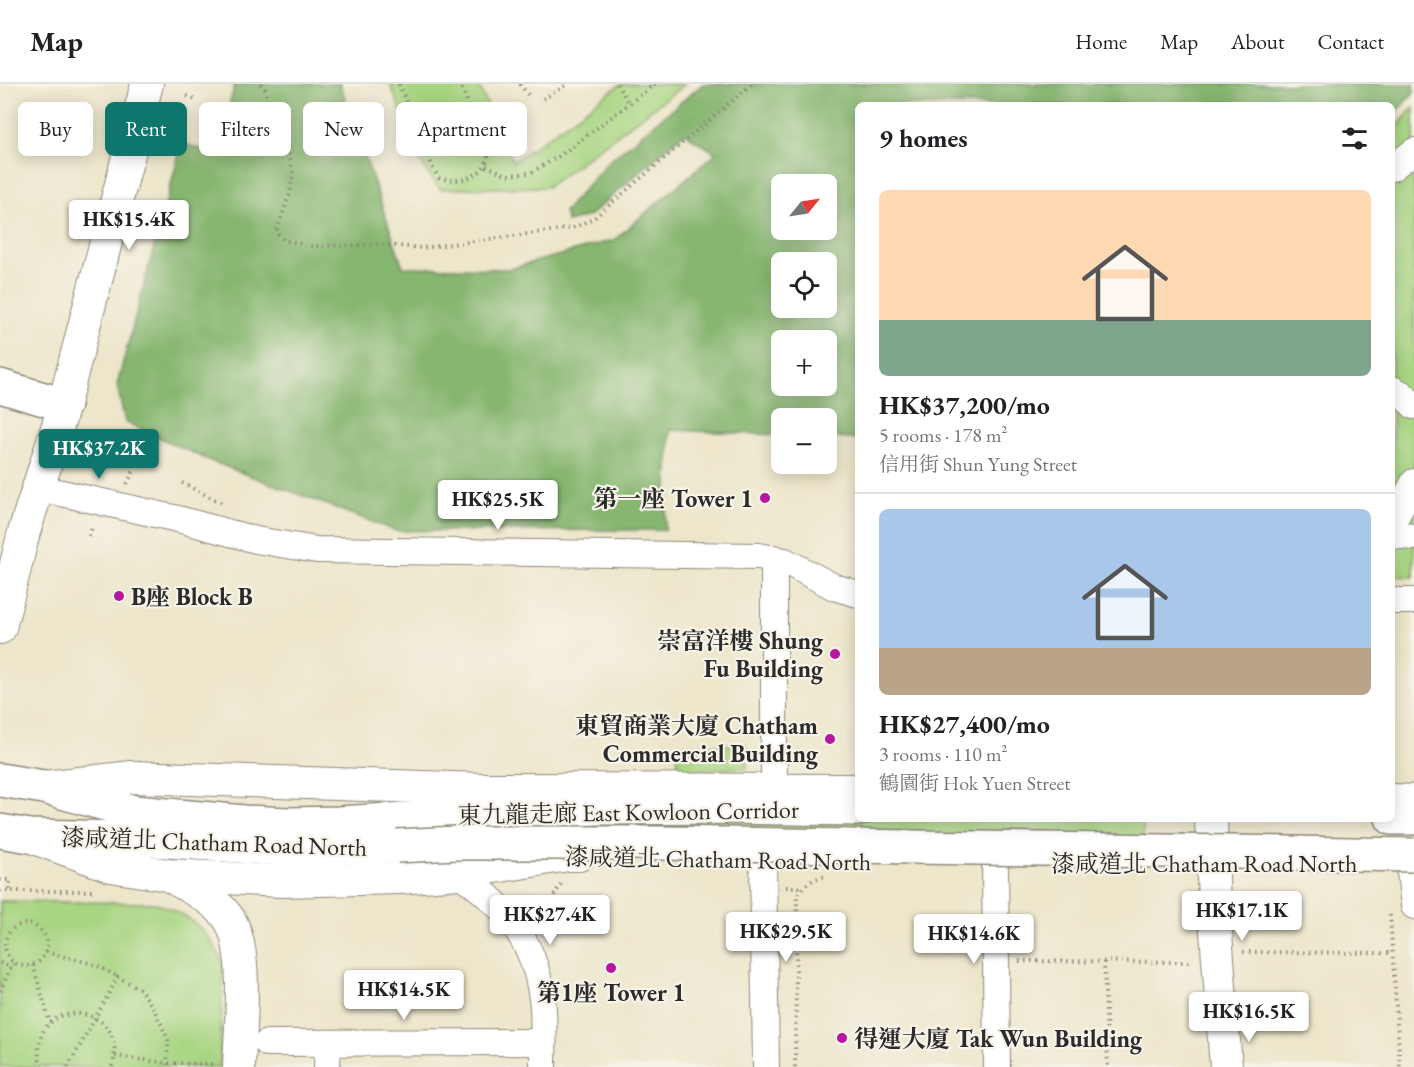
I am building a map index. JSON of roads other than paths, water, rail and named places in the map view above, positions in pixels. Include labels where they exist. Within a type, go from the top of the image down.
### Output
[{"type":"highway","points":[[0,386],[64,405]]},
{"type":"highway","name":"漆咸道北 Chatham Road North","points":[[0,780],[44,787],[134,812],[290,824],[338,824],[398,833]]},
{"type":"highway","name":"東九龍走廊 East Kowloon Corridor","points":[[398,833],[606,808],[855,809]]},
{"type":"highway","points":[[1395,818],[1414,818]]},
{"type":"highway","name":"漆咸道北 Chatham Road North","points":[[15,833],[283,849],[398,833]]},
{"type":"highway","name":"東九龍走廊 East Kowloon Corridor","points":[[398,833],[456,843],[649,843],[1412,860]]},
{"type":"main road","points":[[0,628],[24,532],[64,405],[147,84]]},
{"type":"main road","name":"漆咸道北 Chatham Road North","points":[[44,787],[132,777],[483,789],[855,790]]},
{"type":"main road","points":[[1395,800],[1414,801]]},
{"type":"main road","points":[[1211,822],[1214,905],[1226,1067]]},
{"type":"main road","name":"漆咸道北 Chatham Road North","points":[[15,833],[111,866],[168,875],[282,881],[400,878],[458,873],[568,855],[763,860],[1244,866],[1412,860]]},
{"type":"main road","points":[[168,875],[215,904],[226,914],[237,934],[242,962],[226,1065]]},
{"type":"street","points":[[1395,166],[1414,151]]},
{"type":"street","points":[[1395,390],[1414,406]]},
{"type":"street","points":[[1395,518],[1414,482]]},
{"type":"street","points":[[39,488],[178,519],[256,540],[317,550],[759,555],[798,566],[846,590]]},
{"type":"street","points":[[1395,535],[1414,537]]},
{"type":"street","points":[[774,558],[774,789]]},
{"type":"street","points":[[1395,601],[1414,601]]},
{"type":"street","points":[[763,860],[766,1067]]},
{"type":"street","points":[[1402,905],[1412,860]]},
{"type":"street","points":[[995,862],[997,1067]]},
{"type":"street","points":[[267,1043],[328,1055],[543,1054],[542,999],[536,968],[524,939],[506,913],[492,898],[458,873]]},
{"type":"place","name":"第一座 Tower 1","points":[[765,498]]},
{"type":"place","name":"B座 Block B","points":[[119,596]]},
{"type":"place","name":"崇富洋樓 Shung Fu Building","points":[[835,654]]},
{"type":"place","name":"東貿商業大廈 Chatham Commercial Building","points":[[830,739]]},
{"type":"place","name":"第1座 Tower 1","points":[[611,968]]},
{"type":"place","name":"得運大廈 Tak Wun Building","points":[[842,1038]]}]
